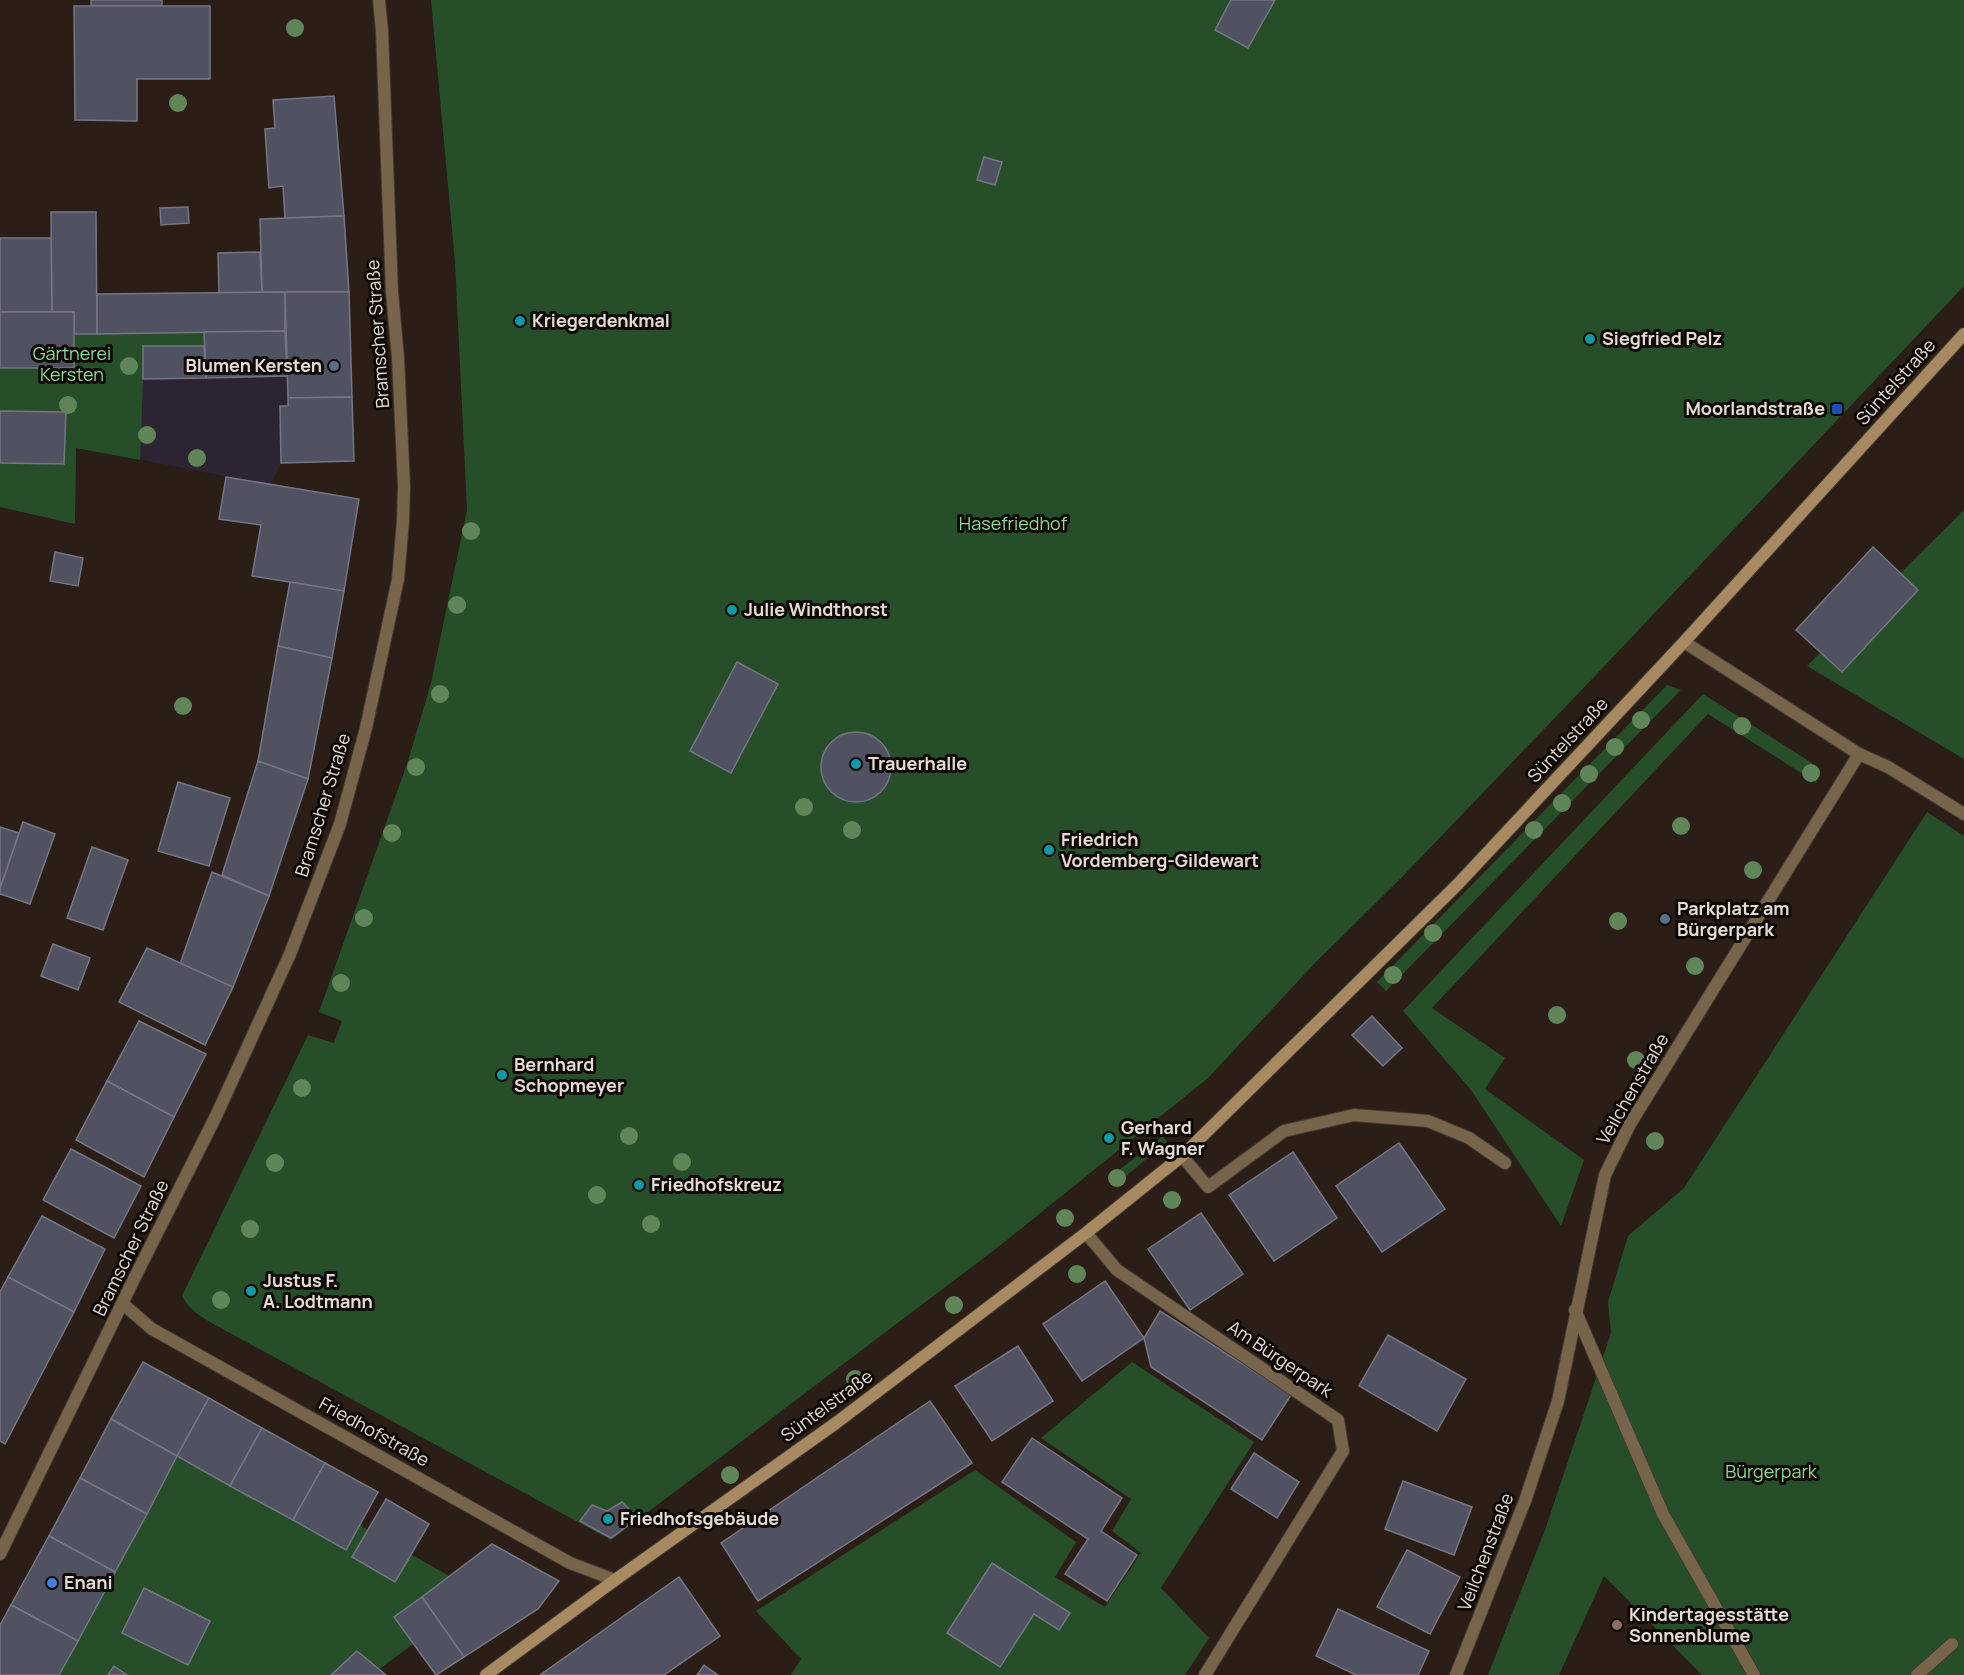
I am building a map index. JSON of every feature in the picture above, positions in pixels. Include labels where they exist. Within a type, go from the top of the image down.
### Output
[{"type":"street","name":"Bramscher Straße","points":[[0,1554],[216,1116],[290,954],[340,824],[366,728],[398,579],[402,549],[404,486],[379,0]]},
{"type":"street","name":"Süntelstraße","points":[[486,1675],[836,1423],[1086,1233],[1182,1156],[1458,884],[1684,642],[1964,334]]},
{"type":"street","points":[[1684,642],[1859,754],[1888,767],[1964,814]]},
{"type":"street","name":"Veilchenstraße","points":[[1456,1675],[1525,1501],[1558,1401],[1575,1310],[1605,1175],[1630,1124],[1859,754]]},
{"type":"street","points":[[1182,1156],[1208,1187],[1284,1131],[1354,1115],[1428,1121],[1469,1138],[1505,1163]]},
{"type":"street","name":"Am Bürgerpark","points":[[1086,1233],[1117,1270],[1338,1420],[1343,1451],[1204,1675]]},
{"type":"street","name":"Friedhofstraße","points":[[123,1304],[152,1329],[570,1563],[615,1580]]},
{"type":"street","points":[[1575,1310],[1663,1514],[1754,1675]]},
{"type":"street","points":[[1917,1675],[1952,1644]]},
{"type":"shaded area","name":"Gärtnerei Kersten","points":[[51,212],[96,212],[97,294],[285,292],[288,406],[280,407],[281,463],[270,485],[76,447],[75,524],[0,507],[0,238],[51,238]]},
{"type":"green space","name":"Hasefriedhof","points":[[431,0],[1964,0],[1964,286],[1594,677],[1403,876],[1314,964],[1208,1078],[1002,1244],[611,1540],[208,1321],[196,1313],[182,1296],[308,1035],[334,1043],[342,1021],[319,1012],[408,761],[431,683],[467,510],[455,262]]},
{"type":"green space","name":"Gärtnerei Kersten","points":[[51,212],[96,212],[97,294],[202,293],[206,378],[143,379],[140,460],[76,448],[75,524],[0,507],[0,238],[51,238]]},
{"type":"green space","points":[[1964,510],[1964,759],[1807,666]]},
{"type":"green space","points":[[1667,685],[1681,690],[1386,991],[1377,982]]},
{"type":"green space","points":[[1703,694],[1812,763],[1817,783],[1708,714],[1432,1008],[1505,1058],[1485,1089],[1584,1160],[1561,1226],[1471,1090],[1403,1011]]},
{"type":"green space","name":"Bürgerpark","points":[[1927,812],[1964,836],[1964,1675],[1702,1675],[1604,1576],[1559,1675],[1488,1675],[1545,1530],[1611,1333],[1608,1302],[1628,1236],[1684,1188]]},
{"type":"green space","points":[[1163,1136],[1167,1142],[1116,1184],[1110,1177]]},
{"type":"green space","points":[[1132,1362],[1254,1442],[1161,1588],[1209,1638],[1185,1675],[791,1675],[801,1659],[756,1611],[975,1470],[1076,1542],[1055,1577],[1105,1607],[1141,1553],[1112,1531],[1131,1499],[1041,1438]]},
{"type":"green space","points":[[153,1408],[481,1594],[371,1675],[15,1675]]},
{"type":"building","points":[[91,0],[162,0],[162,6],[91,6]]},
{"type":"building","points":[[1231,0],[1275,0],[1248,48],[1215,30]]},
{"type":"building","points":[[74,6],[210,6],[210,79],[137,79],[137,121],[75,120]]},
{"type":"building","points":[[334,96],[344,216],[285,218],[283,186],[269,188],[265,129],[275,128],[273,100]]},
{"type":"building","points":[[984,157],[1002,162],[995,185],[977,180]]},
{"type":"building","points":[[188,207],[189,223],[161,225],[160,208]]},
{"type":"building","points":[[51,212],[96,212],[97,334],[74,334],[74,312],[52,312]]},
{"type":"building","points":[[344,216],[349,292],[262,292],[260,219]]},
{"type":"building","points":[[0,238],[51,238],[52,312],[0,312]]},
{"type":"building","points":[[260,252],[262,292],[219,293],[218,253]]},
{"type":"building","points":[[285,292],[285,331],[97,334],[97,294]]},
{"type":"building","points":[[285,292],[349,292],[352,397],[288,398]]},
{"type":"building","points":[[0,312],[74,312],[74,368],[0,368]]},
{"type":"building","points":[[285,331],[287,376],[206,378],[204,332]]},
{"type":"building","points":[[143,346],[204,346],[206,378],[143,379]]},
{"type":"building","points":[[352,397],[354,461],[281,463],[280,406],[288,406],[288,398]]},
{"type":"building","points":[[0,411],[66,412],[64,464],[0,463]]},
{"type":"building","points":[[226,477],[359,499],[344,591],[252,576],[261,525],[219,519]]},
{"type":"building","points":[[1873,547],[1918,590],[1842,672],[1796,630]]},
{"type":"building","points":[[55,552],[83,558],[78,586],[50,581]]},
{"type":"building","points":[[290,582],[344,591],[332,658],[278,646]]},
{"type":"building","points":[[278,646],[332,658],[308,779],[258,761]]},
{"type":"building","points":[[737,662],[778,684],[731,773],[690,751]]},
{"type":"building","name":"Trauerhalle","points":[[856,732],[869,735],[881,742],[888,754],[891,767],[888,780],[881,792],[869,799],[856,802],[843,799],[831,792],[824,780],[821,767],[824,754],[831,742],[843,735]]},
{"type":"building","points":[[258,761],[308,779],[269,896],[222,875]]},
{"type":"building","points":[[178,782],[230,798],[209,866],[158,851]]},
{"type":"building","points":[[23,822],[55,834],[30,904],[0,894],[0,888]]},
{"type":"building","points":[[0,827],[19,833],[0,888]]},
{"type":"building","points":[[92,847],[128,860],[103,930],[67,918]]},
{"type":"building","points":[[212,872],[269,896],[233,987],[180,964]]},
{"type":"building","points":[[53,944],[90,958],[78,990],[41,976]]},
{"type":"building","points":[[147,948],[233,987],[205,1045],[119,1002]]},
{"type":"building","points":[[1372,1016],[1402,1048],[1383,1066],[1352,1035]]},
{"type":"building","points":[[139,1021],[206,1054],[174,1117],[107,1081]]},
{"type":"building","points":[[107,1081],[174,1117],[144,1177],[76,1140]]},
{"type":"building","points":[[1399,1143],[1445,1209],[1382,1252],[1336,1186]]},
{"type":"building","points":[[71,1149],[141,1186],[114,1238],[43,1200]]},
{"type":"building","points":[[1293,1152],[1337,1218],[1274,1261],[1229,1195]]},
{"type":"building","points":[[1201,1213],[1243,1274],[1190,1310],[1148,1249]]},
{"type":"building","points":[[42,1216],[105,1249],[74,1312],[8,1277]]},
{"type":"building","points":[[8,1277],[74,1312],[5,1444],[0,1441],[0,1292]]},
{"type":"building","points":[[1105,1281],[1144,1338],[1082,1381],[1043,1324]]},
{"type":"building","points":[[1160,1311],[1291,1395],[1262,1440],[1151,1367],[1144,1338]]},
{"type":"building","points":[[1388,1335],[1466,1379],[1437,1431],[1359,1386]]},
{"type":"building","points":[[1018,1346],[1053,1401],[992,1441],[955,1386]]},
{"type":"building","points":[[143,1362],[209,1398],[177,1456],[111,1419]]},
{"type":"building","points":[[209,1398],[262,1428],[230,1486],[177,1456]]},
{"type":"building","points":[[930,1401],[972,1463],[758,1601],[721,1543]]},
{"type":"building","points":[[111,1419],[177,1456],[147,1514],[80,1478]]},
{"type":"building","points":[[262,1428],[325,1463],[293,1520],[230,1486]]},
{"type":"building","points":[[1032,1438],[1122,1498],[1101,1531],[1137,1555],[1107,1601],[1065,1574],[1088,1539],[1002,1482]]},
{"type":"building","points":[[1254,1453],[1299,1482],[1277,1518],[1231,1489]]},
{"type":"building","points":[[325,1463],[378,1492],[346,1550],[293,1520]]},
{"type":"building","points":[[80,1478],[147,1514],[115,1572],[49,1536]]},
{"type":"building","points":[[1403,1481],[1472,1507],[1454,1555],[1385,1529]]},
{"type":"building","points":[[386,1499],[429,1524],[395,1582],[352,1557]]},
{"type":"building","name":"Friedhofsgebäude","points":[[622,1502],[638,1518],[611,1538],[580,1521],[592,1505],[607,1511]]},
{"type":"building","points":[[49,1536],[115,1572],[78,1641],[11,1605]]},
{"type":"building","points":[[492,1544],[559,1581],[538,1609],[464,1657],[422,1597]]},
{"type":"building","points":[[1407,1550],[1460,1577],[1430,1634],[1377,1607]]},
{"type":"building","points":[[992,1563],[1070,1613],[1059,1630],[1034,1614],[1000,1667],[947,1633]]},
{"type":"building","points":[[679,1577],[720,1636],[664,1675],[540,1675]]},
{"type":"building","points":[[144,1588],[210,1621],[188,1665],[122,1633]]},
{"type":"building","points":[[422,1597],[464,1657],[436,1675],[394,1617]]},
{"type":"building","points":[[11,1605],[78,1641],[59,1675],[0,1675],[0,1625]]},
{"type":"building","points":[[1338,1609],[1429,1651],[1418,1675],[1356,1675],[1316,1656]]},
{"type":"building","points":[[357,1651],[386,1675],[331,1675]]},
{"type":"building","points":[[704,1665],[718,1675],[697,1675]]},
{"type":"building","points":[[114,1666],[127,1675],[108,1675]]},
{"type":"place","name":"Kriegerdenkmal","points":[[520,321]]},
{"type":"place","name":"Siegfried Pelz","points":[[1590,339]]},
{"type":"place","name":"Blumen Kersten","points":[[334,366]]},
{"type":"place","name":"Moorlandstraße","points":[[1837,409]]},
{"type":"place","name":"Julie Windthorst","points":[[732,610]]},
{"type":"place","name":"Trauerhalle","points":[[856,764]]},
{"type":"place","name":"Friedrich Vordemberg-Gildewart","points":[[1049,850]]},
{"type":"place","name":"Parkplatz am Bürgerpark","points":[[1665,919]]},
{"type":"place","name":"Bernhard Schopmeyer","points":[[502,1075]]},
{"type":"place","name":"Gerhard F. Wagner","points":[[1109,1138]]},
{"type":"place","name":"Friedhofskreuz","points":[[639,1185]]},
{"type":"place","name":"Justus F. A. Lodtmann","points":[[251,1291]]},
{"type":"place","name":"Friedhofsgebäude","points":[[608,1519]]},
{"type":"place","name":"Enani","points":[[52,1583]]},
{"type":"place","name":"Kindertagesstätte Sonnenblume","points":[[1617,1625]]}]
